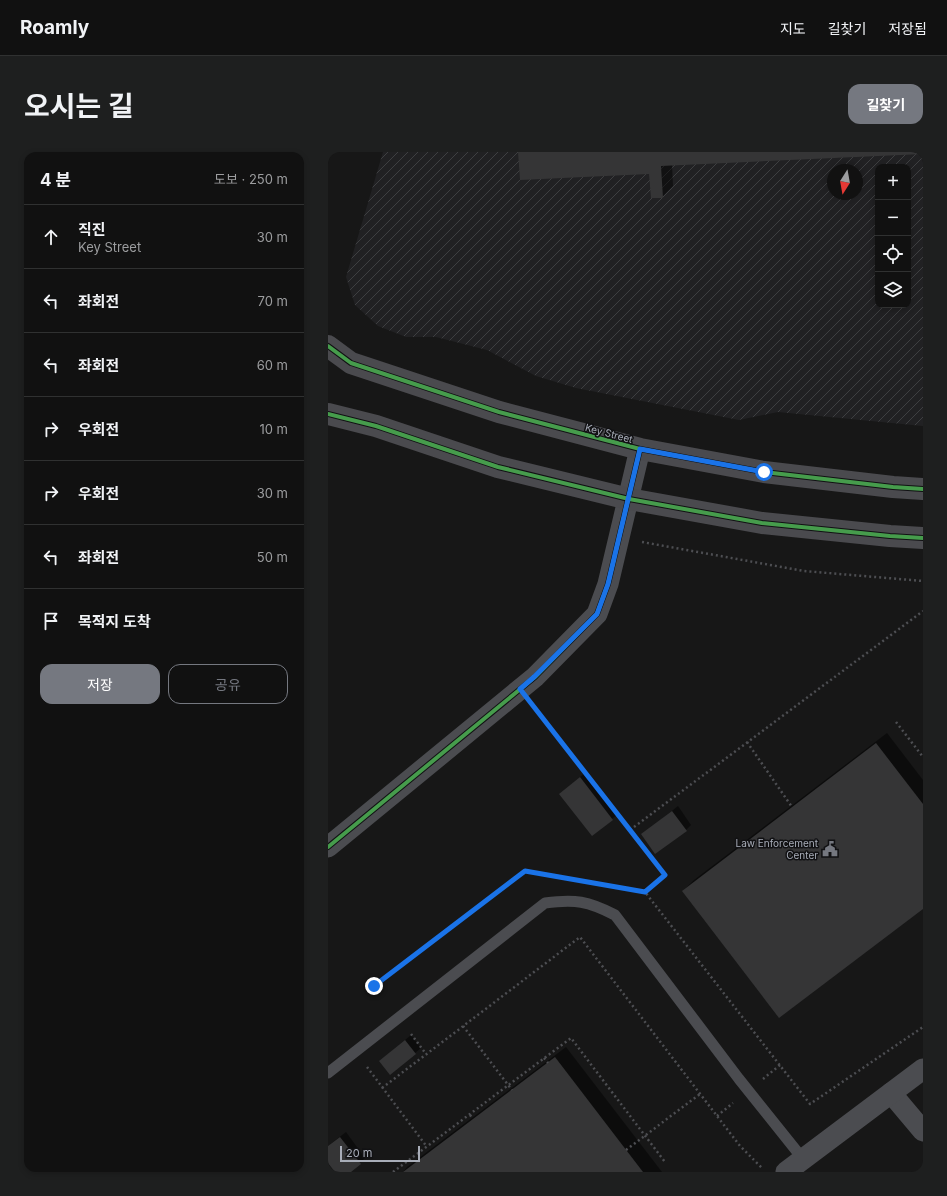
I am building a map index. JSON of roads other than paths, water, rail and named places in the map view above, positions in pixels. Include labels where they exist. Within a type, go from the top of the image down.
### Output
[{"type":"main road","name":"Key Street","points":[[328,346],[351,363],[499,412],[640,449],[764,472],[893,487],[923,489]]},
{"type":"main road","points":[[328,414],[376,426],[498,467],[629,499],[762,524],[923,538]]},
{"type":"street","points":[[328,847],[534,677],[597,614],[608,584],[640,449]]},
{"type":"street","points":[[786,1172],[923,1069]]},
{"type":"street","points":[[891,1093],[923,1131]]},
{"type":"lane","points":[[328,1073],[545,904],[562,901],[574,901],[598,906],[615,915],[734,1073],[803,1159]]},
{"type":"place","name":"Law Enforcement Center","points":[[830,849]]}]
